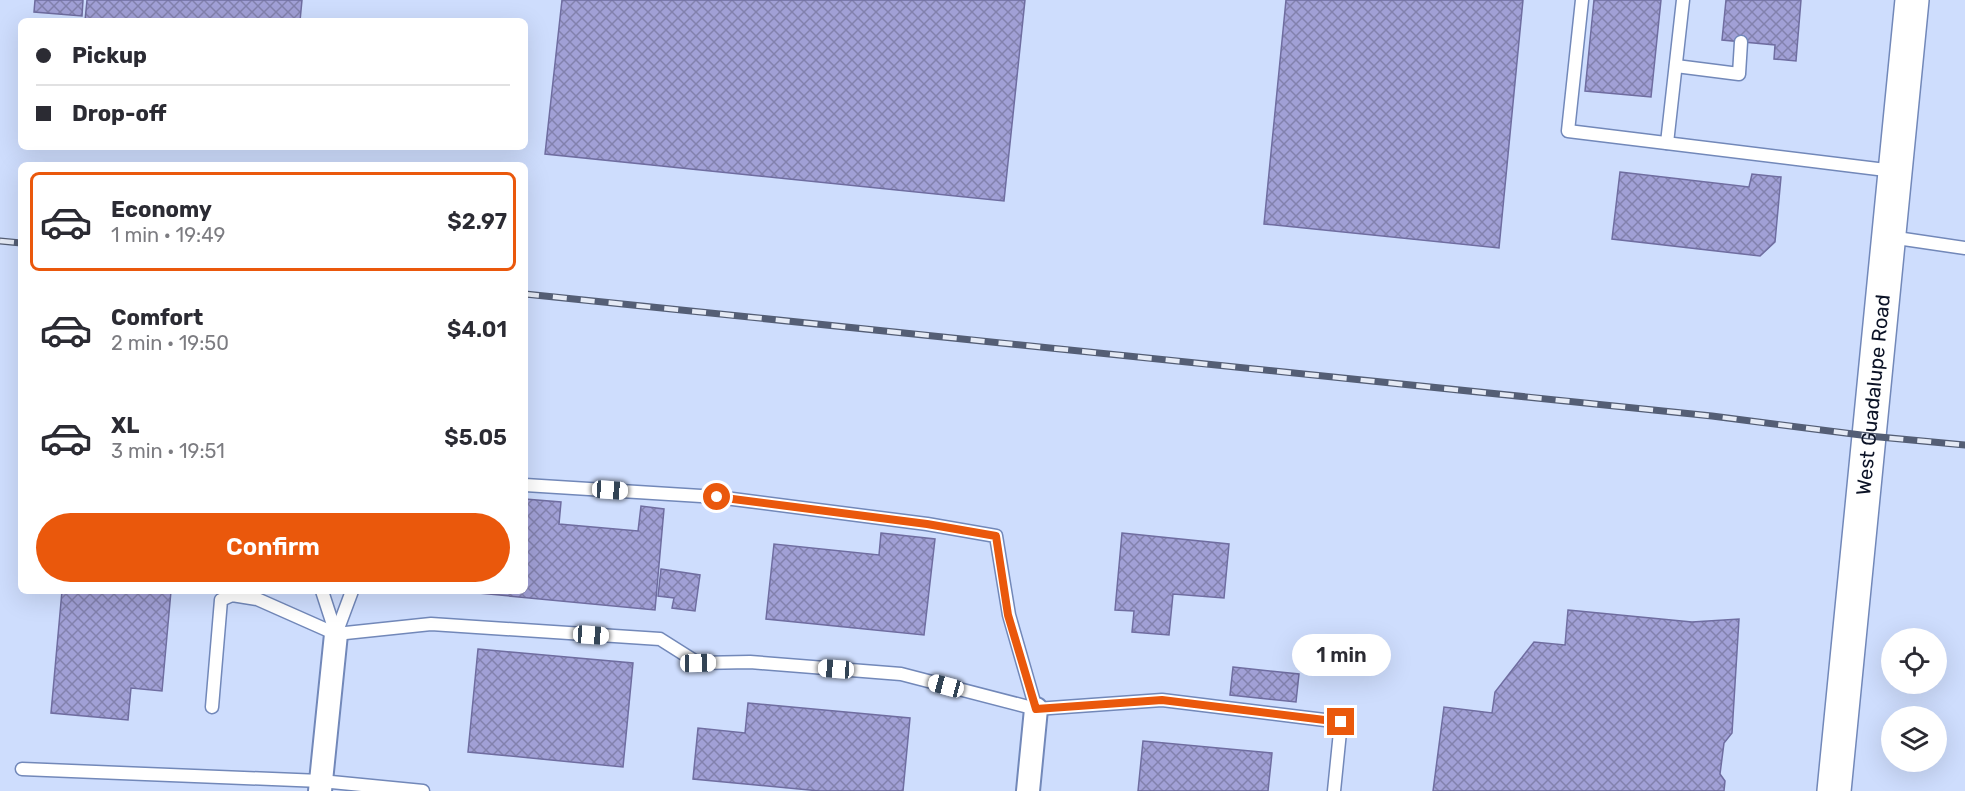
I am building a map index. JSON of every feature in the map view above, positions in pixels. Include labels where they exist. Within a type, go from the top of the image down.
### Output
[{"type":"main road","name":"West Guadalupe Road","points":[[1834,791],[1912,0]]},
{"type":"street","points":[[320,786],[336,634]]},
{"type":"street","points":[[1028,791],[1036,709]]},
{"type":"lane","points":[[1582,0],[1568,131],[1895,171]]},
{"type":"lane","points":[[1667,143],[1683,0]]},
{"type":"lane","points":[[1676,66],[1739,74],[1741,42]]},
{"type":"lane","points":[[1888,237],[1965,248]]},
{"type":"lane","points":[[528,485],[717,497],[927,524],[996,536],[1008,615],[1036,709]]},
{"type":"lane","points":[[323,594],[336,634]]},
{"type":"lane","points":[[336,634],[351,594]]},
{"type":"lane","points":[[212,707],[221,600],[232,595],[257,599],[336,634],[431,624],[660,639],[698,663],[750,662],[901,674],[1036,709],[1162,700],[1341,722],[1334,791]]},
{"type":"lane","points":[[22,769],[423,791]]},
{"type":"building","points":[[35,0],[83,0],[82,16],[34,12]]},
{"type":"building","points":[[87,0],[302,0],[300,18],[85,18]]},
{"type":"building","points":[[562,0],[1025,0],[1004,201],[545,154]]},
{"type":"building","points":[[1286,0],[1523,0],[1499,248],[1264,224]]},
{"type":"building","points":[[1594,0],[1661,0],[1651,97],[1585,91]]},
{"type":"building","points":[[1726,0],[1801,0],[1796,61],[1774,59],[1775,45],[1722,40]]},
{"type":"building","points":[[1620,172],[1749,187],[1752,174],[1781,177],[1775,242],[1760,256],[1612,239]]},
{"type":"building","points":[[528,499],[561,502],[559,524],[638,531],[641,506],[664,509],[655,610],[488,594],[528,594]]},
{"type":"building","points":[[881,533],[935,539],[924,635],[766,619],[774,544],[879,555]]},
{"type":"building","points":[[1122,533],[1229,544],[1224,598],[1173,594],[1169,635],[1132,632],[1134,611],[1115,610]]},
{"type":"building","points":[[661,569],[700,575],[695,611],[672,608],[674,598],[658,596]]},
{"type":"building","points":[[62,594],[171,594],[162,691],[131,688],[128,720],[51,713]]},
{"type":"building","points":[[1568,610],[1692,622],[1739,619],[1732,733],[1724,743],[1720,774],[1725,781],[1724,791],[1433,791],[1444,707],[1492,713],[1495,692],[1534,642],[1565,645]]},
{"type":"building","points":[[478,649],[633,663],[623,767],[468,752]]},
{"type":"building","points":[[1233,667],[1299,674],[1296,702],[1230,695]]},
{"type":"building","points":[[748,703],[910,718],[903,791],[820,791],[693,779],[698,728],[745,733]]},
{"type":"building","points":[[1143,741],[1272,753],[1268,791],[1138,791]]},
{"type":"railway","points":[[0,241],[18,243]]},
{"type":"railway","points":[[528,294],[1712,416],[1869,436],[1965,445]]},
{"type":"route","points":[[717,497],[927,524],[996,536],[1008,615],[1036,709],[1162,700],[1341,722]]}]
